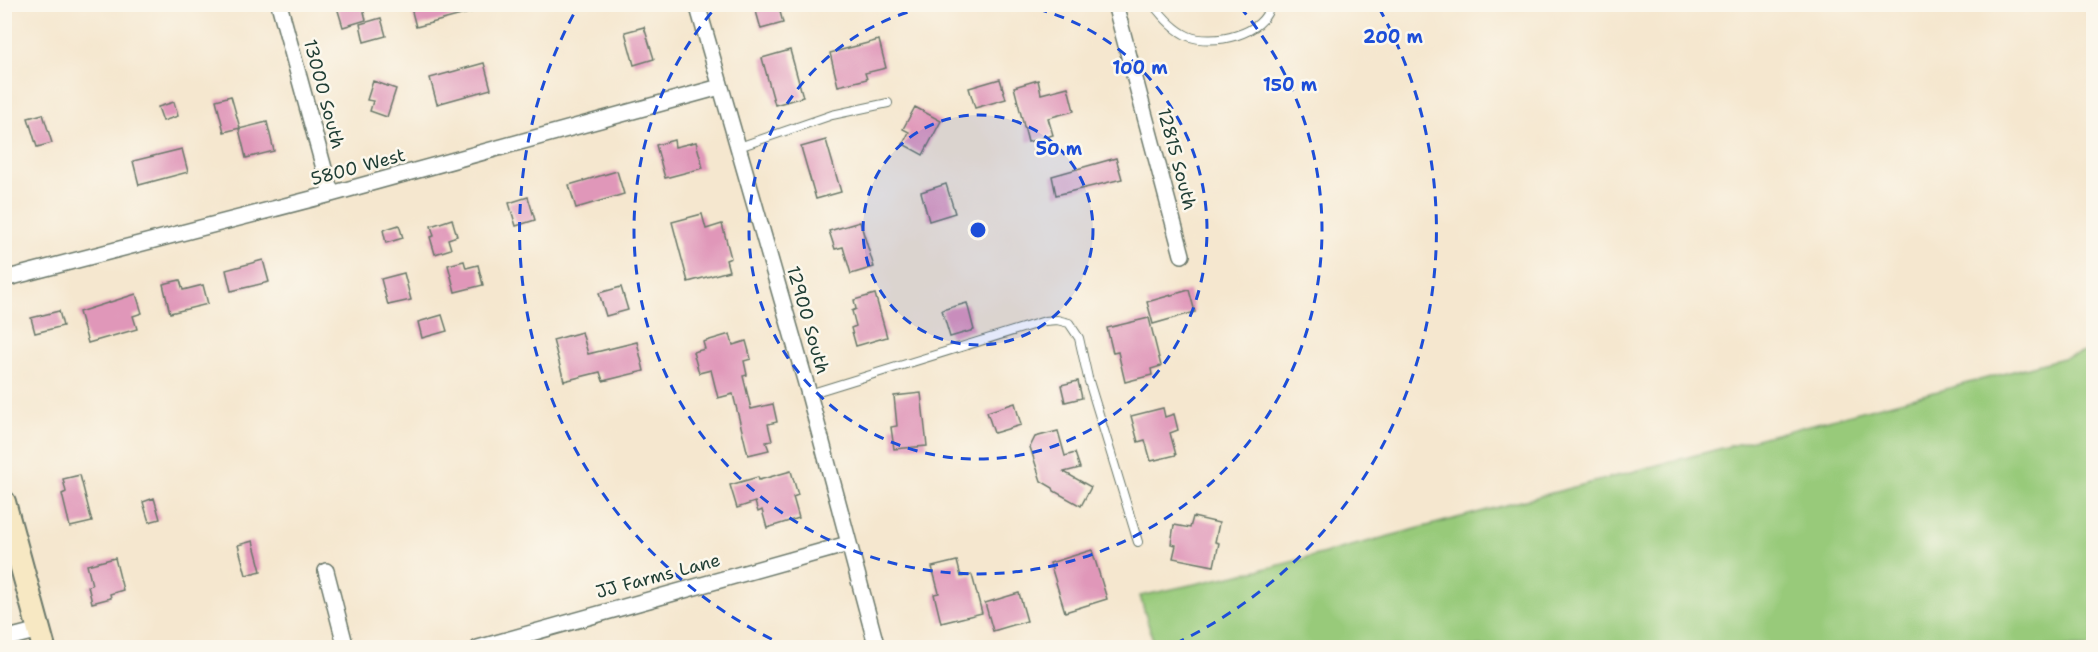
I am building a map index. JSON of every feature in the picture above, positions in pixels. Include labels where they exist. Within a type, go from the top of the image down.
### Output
[{"type":"main road","points":[[4,502],[42,639]]},
{"type":"street","name":"13000 South","points":[[279,4],[331,194]]},
{"type":"street","name":"12900 South","points":[[697,4],[809,394],[878,648]]},
{"type":"street","name":"12815 South","points":[[1114,4],[1182,255]]},
{"type":"street","name":"5800 West","points":[[4,279],[331,194],[720,87]]},
{"type":"street","name":"JJ Farms Lane","points":[[478,648],[490,642],[848,544]]},
{"type":"street","points":[[326,571],[346,648]]},
{"type":"street","points":[[4,639],[42,639]]},
{"type":"lane","points":[[1153,4],[1164,19],[1188,36],[1218,40],[1259,26],[1269,11],[1270,4]]},
{"type":"lane","points":[[739,147],[832,115],[888,103]]},
{"type":"lane","points":[[809,394],[1045,321],[1057,320],[1069,323],[1079,338],[1088,378],[1138,542]]},
{"type":"green space","points":[[2093,350],[2093,647],[1155,647],[1140,596],[1272,567]]},
{"type":"building","points":[[336,4],[362,4],[366,20],[343,27]]},
{"type":"building","points":[[410,4],[484,4],[484,9],[416,27]]},
{"type":"building","points":[[754,4],[778,4],[783,23],[761,29]]},
{"type":"building","points":[[381,18],[386,36],[364,42],[360,24]]},
{"type":"building","points":[[644,27],[654,59],[634,65],[625,32]]},
{"type":"building","points":[[879,40],[886,68],[865,73],[867,79],[838,86],[830,53]]},
{"type":"building","points":[[790,50],[803,97],[775,105],[762,58]]},
{"type":"building","points":[[484,63],[491,89],[437,104],[430,78]]},
{"type":"building","points":[[1000,79],[1006,99],[975,108],[969,88]]},
{"type":"building","points":[[1038,80],[1041,94],[1068,87],[1074,111],[1048,118],[1053,135],[1028,142],[1014,87]]},
{"type":"building","points":[[373,81],[396,89],[387,117],[370,111],[373,101],[367,100]]},
{"type":"building","points":[[231,96],[240,128],[224,132],[216,100]]},
{"type":"building","points":[[174,102],[178,116],[163,121],[158,107]]},
{"type":"building","points":[[915,107],[941,121],[923,155],[903,144],[909,132],[903,129]]},
{"type":"building","points":[[43,114],[52,143],[37,147],[28,118]]},
{"type":"building","points":[[267,122],[274,151],[246,158],[239,129]]},
{"type":"building","points":[[674,140],[675,147],[696,142],[703,168],[665,178],[656,145]]},
{"type":"building","points":[[826,140],[841,192],[816,199],[801,147]]},
{"type":"building","points":[[182,149],[188,172],[139,185],[133,161]]},
{"type":"building","points":[[1116,158],[1122,179],[1056,195],[1052,176]]},
{"type":"building","points":[[617,171],[624,194],[576,208],[569,185]]},
{"type":"building","points":[[946,184],[955,213],[929,221],[921,192]]},
{"type":"building","points":[[528,197],[535,220],[516,226],[509,203]]},
{"type":"building","points":[[702,214],[706,229],[722,224],[731,258],[726,260],[729,271],[688,282],[672,222]]},
{"type":"building","points":[[452,219],[457,236],[448,239],[451,249],[435,254],[430,237],[434,236],[431,226]]},
{"type":"building","points":[[860,222],[874,267],[851,274],[843,247],[835,249],[829,231]]},
{"type":"building","points":[[399,225],[403,238],[386,243],[383,230]]},
{"type":"building","points":[[263,260],[269,282],[231,291],[226,270]]},
{"type":"building","points":[[464,261],[466,268],[478,265],[483,285],[455,292],[448,265]]},
{"type":"building","points":[[404,273],[411,300],[388,305],[381,279]]},
{"type":"building","points":[[180,280],[183,290],[203,285],[208,304],[170,313],[163,284]]},
{"type":"building","points":[[621,287],[628,310],[606,316],[599,293]]},
{"type":"building","points":[[1189,290],[1195,312],[1153,324],[1147,302]]},
{"type":"building","points":[[136,294],[142,313],[133,316],[137,329],[88,343],[79,312]]},
{"type":"building","points":[[875,294],[887,337],[856,346],[851,328],[856,326],[852,311],[856,309],[854,300]]},
{"type":"building","points":[[967,303],[974,330],[950,337],[942,310]]},
{"type":"building","points":[[59,311],[63,326],[35,333],[31,318]]},
{"type":"building","points":[[442,315],[447,331],[422,338],[418,322]]},
{"type":"building","points":[[1149,318],[1161,366],[1151,369],[1152,375],[1125,382],[1118,352],[1113,353],[1107,328]]},
{"type":"building","points":[[582,332],[588,354],[637,342],[644,371],[603,381],[600,372],[564,381],[553,340]]},
{"type":"building","points":[[730,334],[733,345],[746,341],[751,359],[744,361],[747,375],[743,376],[751,409],[773,404],[777,422],[768,424],[772,441],[766,442],[769,450],[748,455],[733,394],[718,398],[711,370],[699,373],[693,352],[705,349],[703,342]]},
{"type":"building","points":[[1078,381],[1082,398],[1065,402],[1061,385]]},
{"type":"building","points":[[921,393],[927,446],[894,449],[891,427],[897,426],[894,396]]},
{"type":"building","points":[[1015,403],[1021,425],[994,433],[987,412]]},
{"type":"building","points":[[1163,408],[1165,417],[1174,414],[1178,430],[1170,433],[1176,455],[1151,461],[1145,440],[1138,442],[1131,416]]},
{"type":"building","points":[[1058,431],[1065,456],[1075,453],[1080,468],[1064,472],[1091,487],[1081,506],[1041,481],[1030,447],[1035,437]]},
{"type":"building","points":[[791,471],[798,495],[793,497],[799,518],[767,528],[762,510],[758,512],[755,502],[737,508],[730,485]]},
{"type":"building","points":[[80,475],[92,522],[70,527],[62,494],[66,492],[63,479]]},
{"type":"building","points":[[154,498],[160,519],[149,522],[143,502]]},
{"type":"building","points":[[1193,517],[1219,523],[1215,542],[1219,543],[1214,566],[1173,558],[1176,545],[1171,544],[1174,525],[1190,528]]},
{"type":"building","points":[[253,541],[261,571],[246,575],[238,545]]},
{"type":"building","points":[[1092,550],[1107,599],[1065,612],[1050,563]]},
{"type":"building","points":[[115,558],[123,590],[110,594],[111,598],[92,603],[88,586],[92,585],[87,565]]},
{"type":"building","points":[[957,561],[961,577],[972,575],[982,613],[941,623],[934,594],[939,593],[932,567]]},
{"type":"building","points":[[1019,593],[1027,621],[993,631],[985,603]]}]
